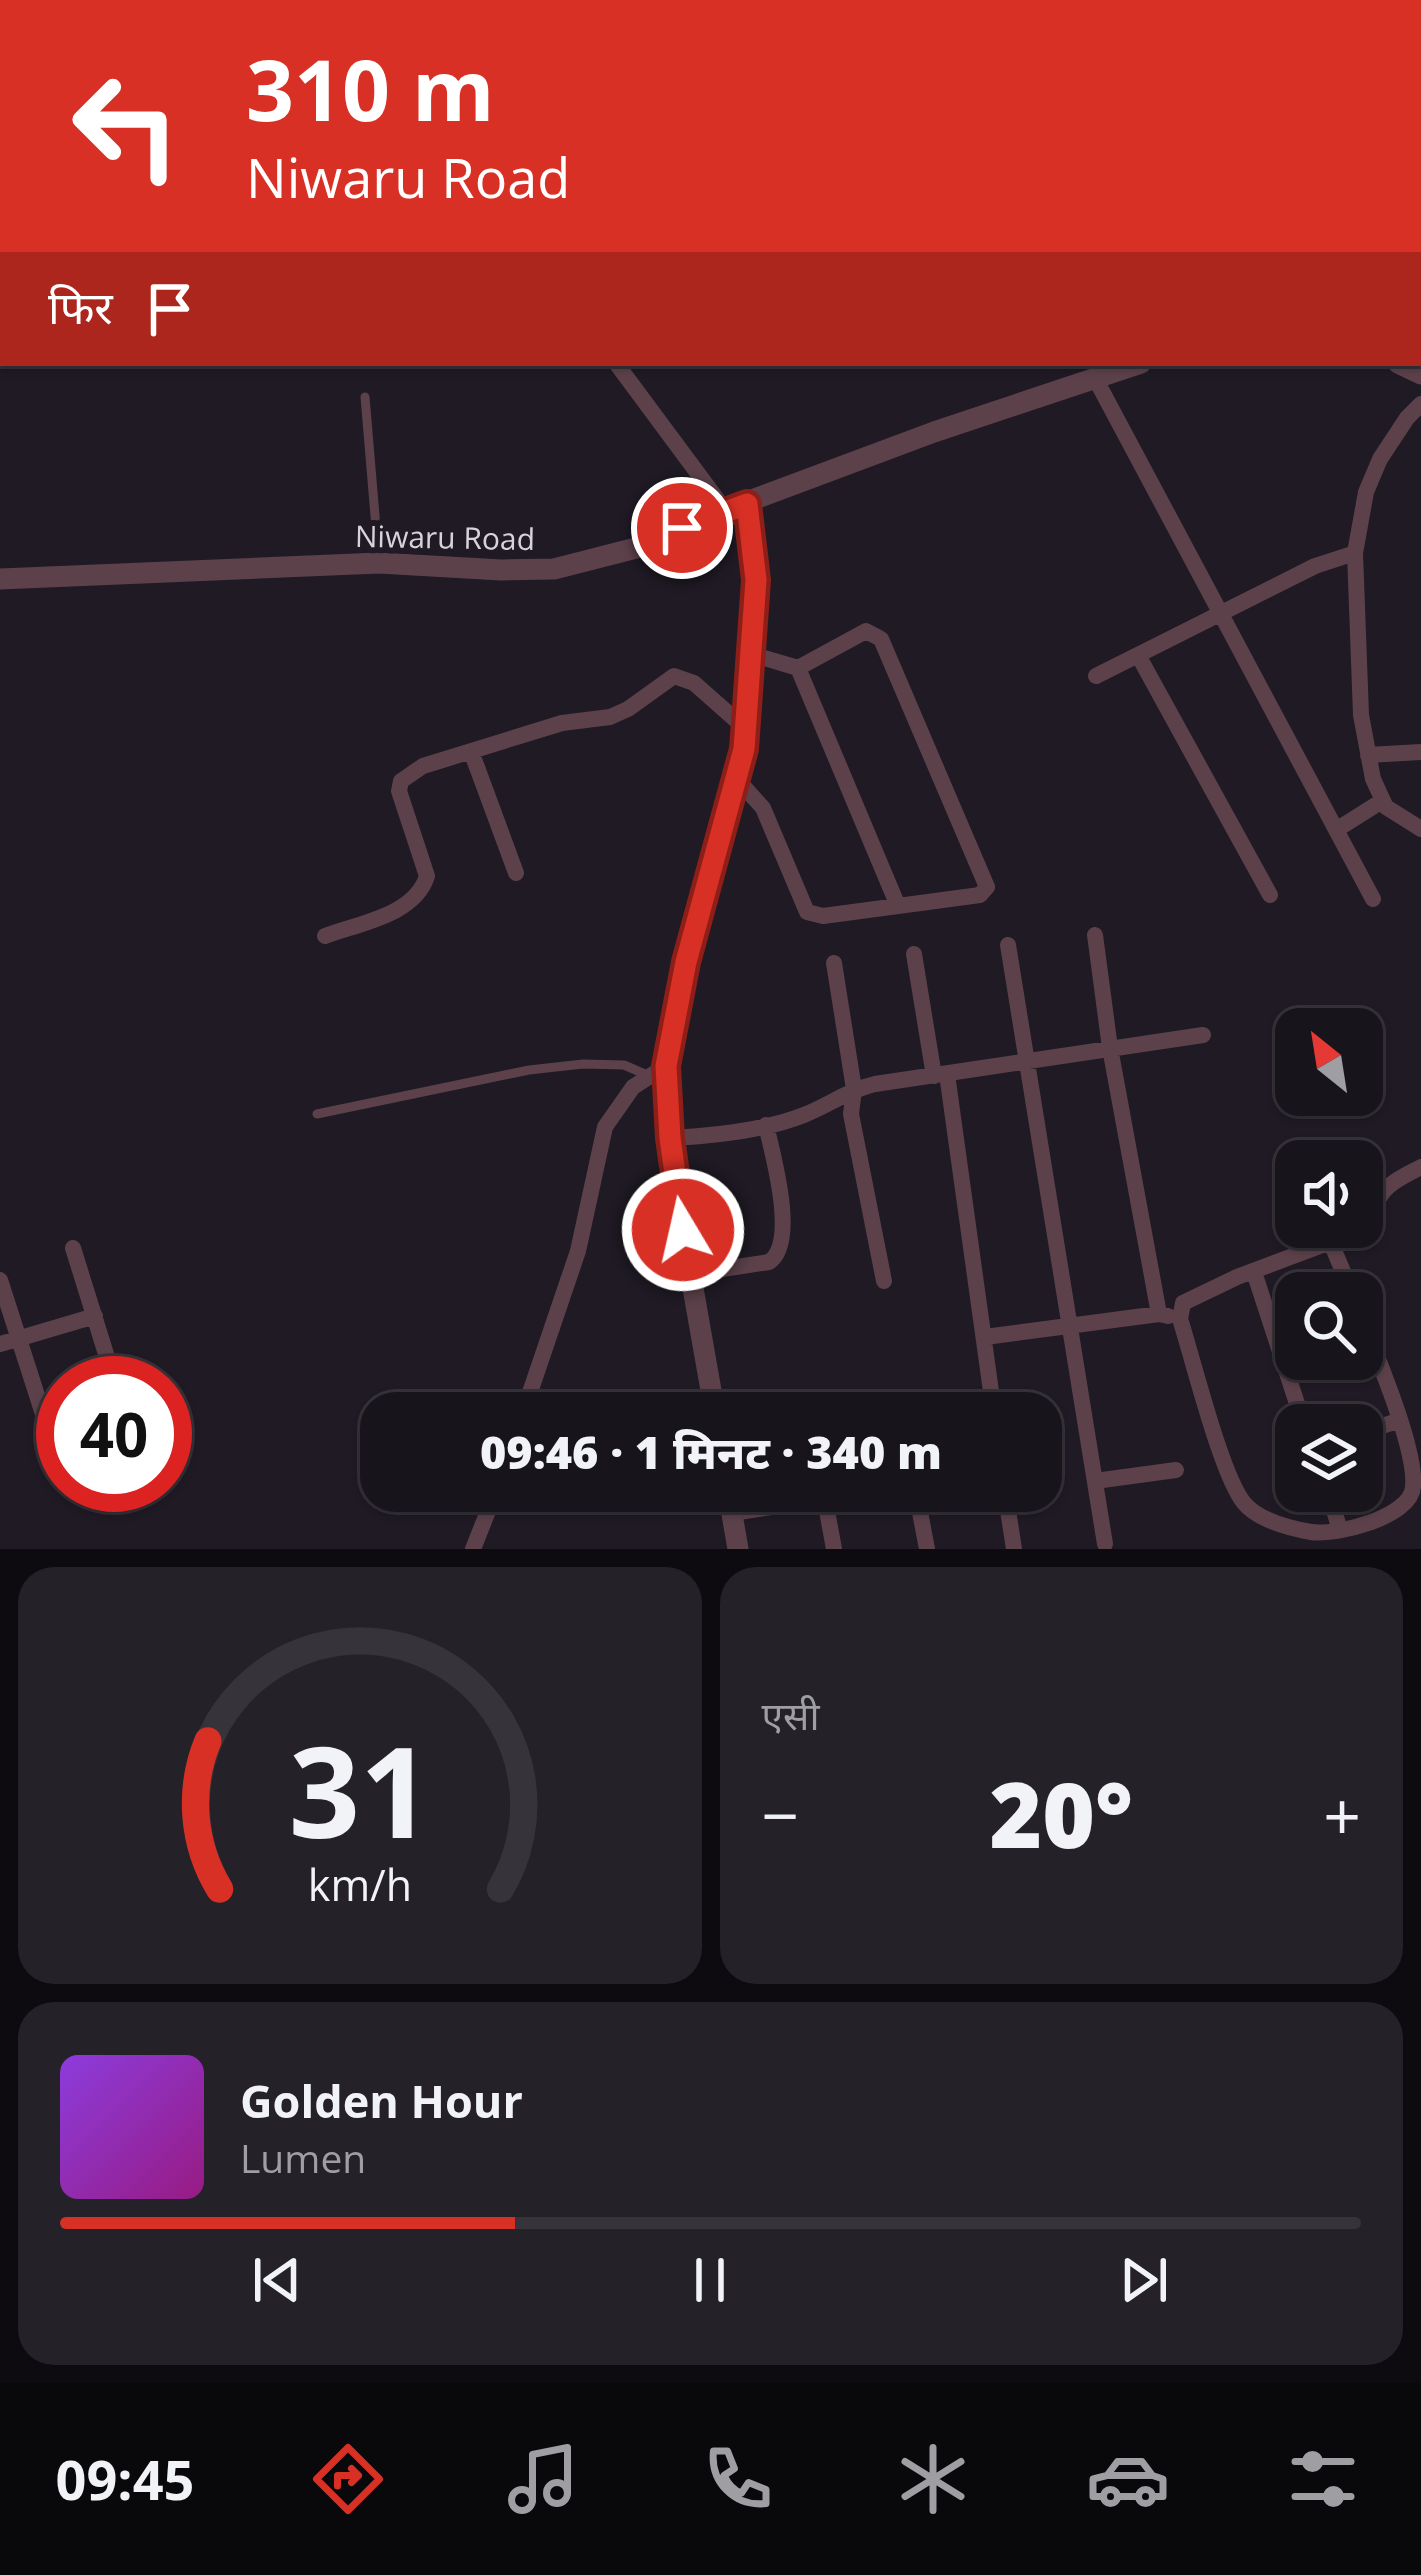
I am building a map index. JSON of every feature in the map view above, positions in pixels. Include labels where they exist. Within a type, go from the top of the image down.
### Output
[{"type":"street","points":[[618,366],[736,507],[756,580],[746,729],[658,1071],[711,1392]]},
{"type":"street","name":"Niwaru Road","points":[[0,578],[379,563],[554,568],[640,547],[934,432],[1132,366]]},
{"type":"street","points":[[1095,378],[1373,898]]},
{"type":"street","points":[[1421,404],[1380,459],[1366,492],[1355,553],[1361,715],[1368,755],[1382,801],[1421,829]]},
{"type":"street","points":[[1096,676],[1315,566],[1355,553]]},
{"type":"street","points":[[736,778],[763,808],[807,912],[824,916],[980,895],[987,887],[881,639],[866,632],[798,668],[751,655]]},
{"type":"street","points":[[1138,655],[1270,895]]},
{"type":"street","points":[[798,668],[898,906]]},
{"type":"street","points":[[325,936],[406,906],[417,896],[427,876],[399,791],[401,781],[423,766],[562,723],[610,717],[628,710],[674,676],[694,683],[746,729]]},
{"type":"street","points":[[471,751],[516,873]]},
{"type":"street","points":[[1368,755],[1421,752]]},
{"type":"street","points":[[1336,830],[1382,801]]},
{"type":"street","points":[[1095,935],[1110,1048],[1159,1314]]},
{"type":"street","points":[[1008,945],[1105,1544]]},
{"type":"street","points":[[914,954],[940,1075],[992,1392]]},
{"type":"street","points":[[834,963],[854,1089],[851,1114],[884,1281]]},
{"type":"street","points":[[670,1138],[766,1125],[809,1113],[854,1089],[1203,1035]]},
{"type":"street","points":[[530,1392],[578,1251],[605,1126],[633,1088],[658,1071]]},
{"type":"street","points":[[690,1274],[770,1262],[778,1256],[784,1241],[766,1125]]},
{"type":"street","points":[[1383,1193],[1421,1167]]},
{"type":"street","points":[[73,1248],[107,1356]]},
{"type":"street","points":[[1318,1248],[1183,1303],[1180,1319],[1229,1472],[1246,1506],[1264,1518],[1312,1532],[1340,1530],[1403,1509],[1414,1484],[1411,1460],[1383,1380]]},
{"type":"street","points":[[1254,1272],[1297,1404]]},
{"type":"street","points":[[0,1280],[9,1342],[36,1404]]},
{"type":"street","points":[[985,1337],[1159,1314],[1180,1319]]},
{"type":"street","points":[[9,1342],[95,1316]]},
{"type":"street","points":[[1383,1425],[1397,1421]]},
{"type":"street","points":[[1095,1481],[1176,1470]]},
{"type":"street","points":[[473,1549],[488,1512]]},
{"type":"street","points":[[732,1512],[738,1549]]},
{"type":"street","points":[[827,1512],[834,1549]]},
{"type":"street","points":[[920,1512],[927,1549]]},
{"type":"street","points":[[1008,1512],[1014,1549]]},
{"type":"street","points":[[1334,1512],[1340,1530]]},
{"type":"lane","points":[[365,397],[379,563]]},
{"type":"lane","points":[[317,1114],[529,1070],[584,1064],[658,1071]]},
{"type":"route","points":[[682,528],[747,504],[756,580],[744,749],[686,962],[666,1066],[683,1230]]}]
